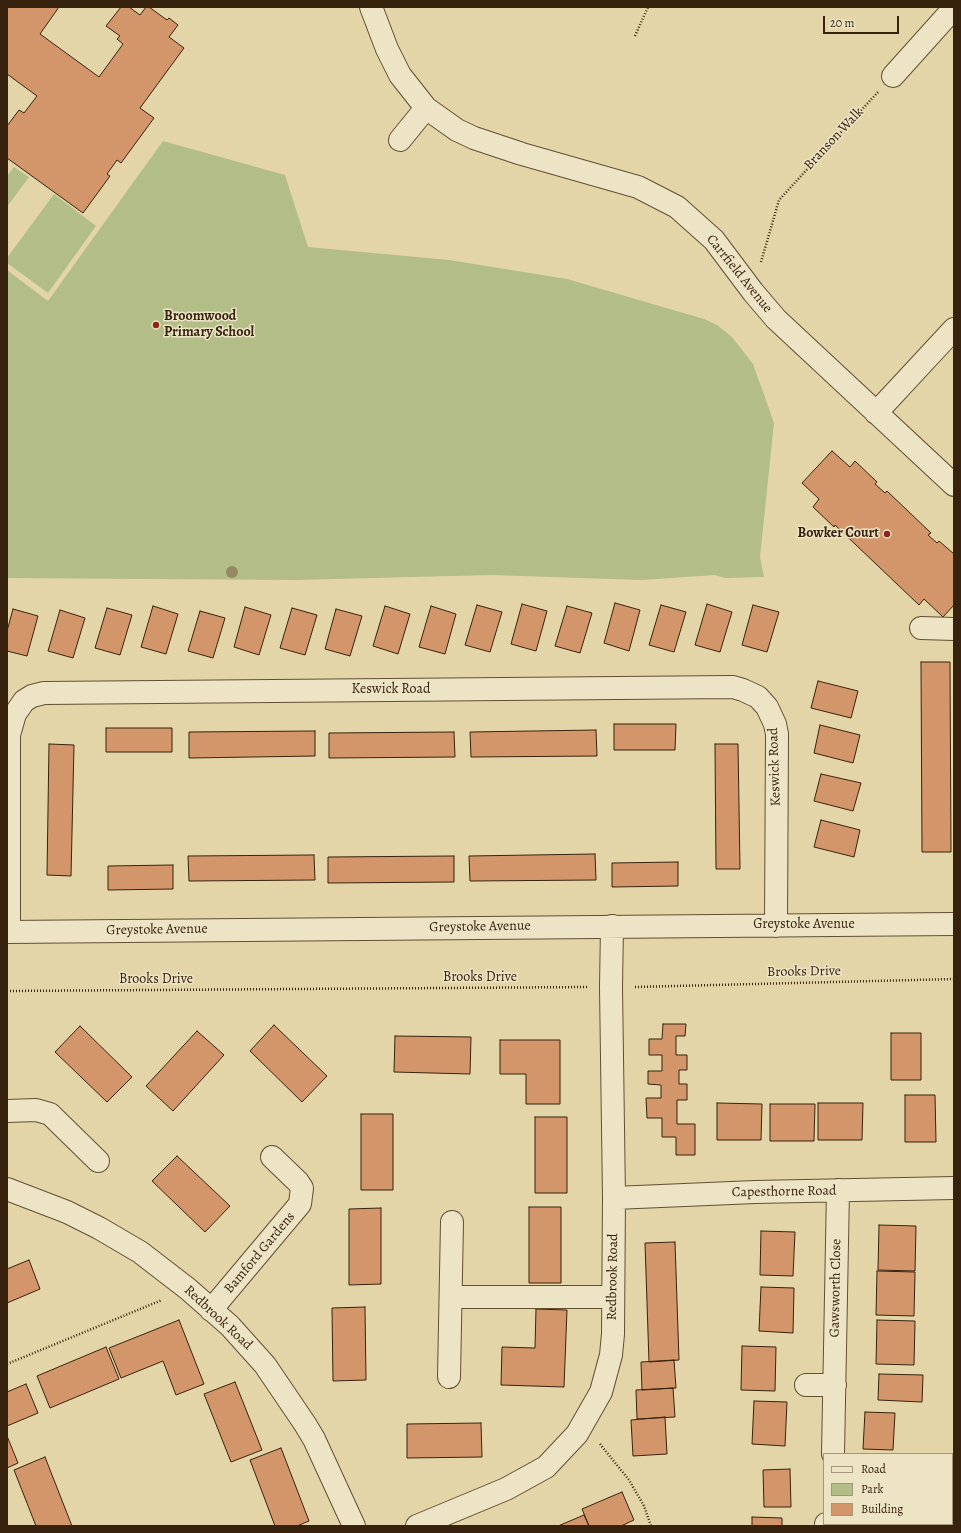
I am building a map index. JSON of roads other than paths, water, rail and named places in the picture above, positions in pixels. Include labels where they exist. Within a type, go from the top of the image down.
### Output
[{"type":"street","name":"Carrfield Avenue","points":[[371,7],[387,50],[400,75],[426,108],[457,130],[474,138],[522,154],[623,182],[667,200],[690,217],[714,240],[752,292],[776,319],[954,485]]},
{"type":"street","points":[[893,76],[954,8]]},
{"type":"street","points":[[400,140],[426,108]]},
{"type":"street","points":[[876,413],[954,329]]},
{"type":"street","points":[[921,628],[954,629]]},
{"type":"street","name":"Keswick Road","points":[[8,932],[9,735],[15,714],[24,701],[32,696],[44,693],[733,687],[751,693],[763,702],[772,716],[777,734],[776,926]]},
{"type":"street","name":"Greystoke Avenue","points":[[8,932],[954,924]]},
{"type":"street","name":"Redbrook Road","points":[[417,1526],[526,1480],[554,1460],[582,1428],[599,1397],[609,1365],[612,1346],[614,1198],[611,987],[612,926]]},
{"type":"street","points":[[7,1111],[36,1110],[50,1114],[98,1161]]},
{"type":"street","name":"Bamford Gardens","points":[[212,1310],[300,1204],[302,1188],[298,1182],[272,1157]]},
{"type":"street","name":"Capesthorne Road","points":[[614,1198],[755,1192],[954,1188]]},
{"type":"street","name":"Redbrook Road","points":[[7,1189],[67,1212],[140,1252],[188,1289],[243,1339],[265,1365],[297,1411],[314,1439],[354,1526]]},
{"type":"street","name":"Gawsworth Close","points":[[833,1453],[838,1190]]},
{"type":"street","points":[[449,1377],[452,1222]]},
{"type":"street","points":[[451,1297],[612,1297]]},
{"type":"street","points":[[806,1385],[834,1385]]},
{"type":"place","name":"Broomwood Primary School","points":[[156,325]]},
{"type":"place","name":"Bowker Court","points":[[887,534]]}]
